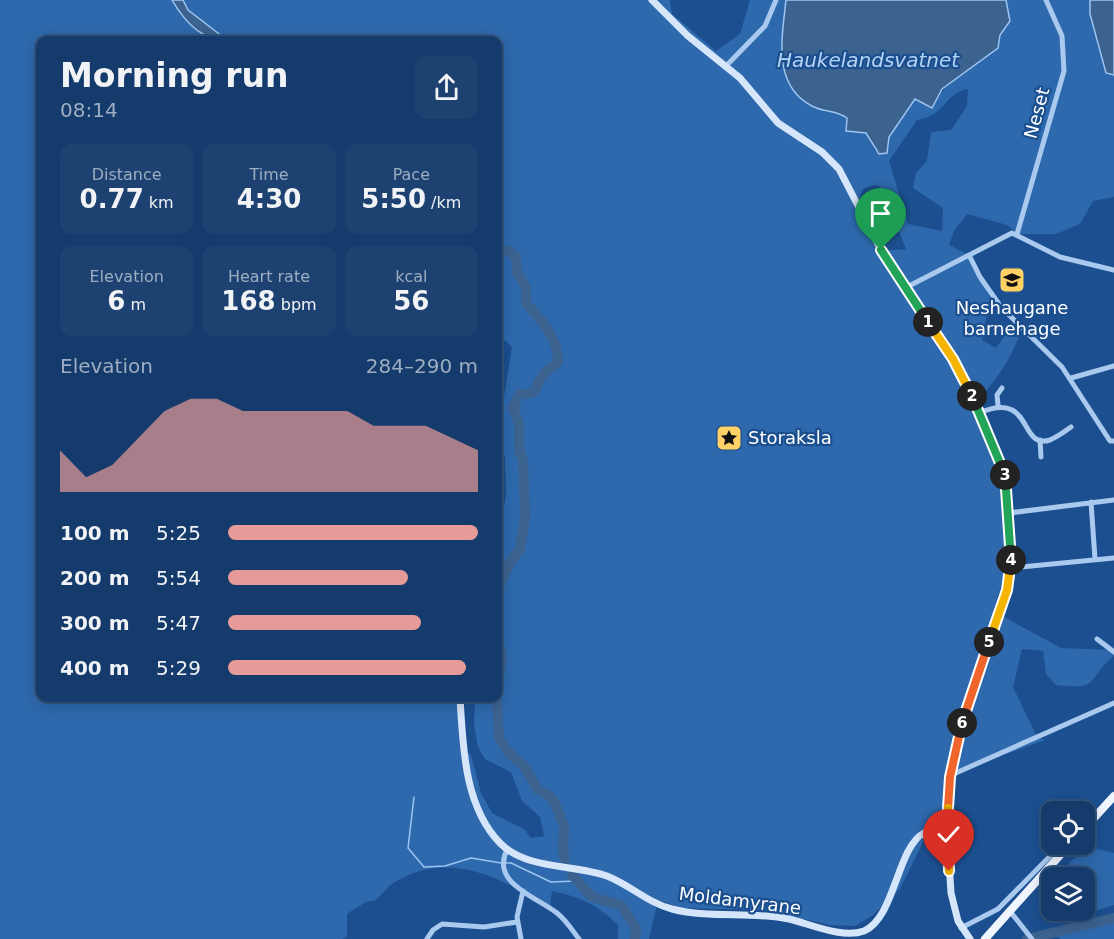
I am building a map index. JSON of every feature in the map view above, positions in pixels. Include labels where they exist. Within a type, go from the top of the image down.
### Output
[{"type":"main road","points":[[652,0],[688,36],[745,84],[778,123],[822,152],[839,169],[881,250],[953,359],[980,413],[1004,473],[1012,568],[1007,590],[959,732],[950,777],[947,829],[953,903],[961,928],[970,939]]},
{"type":"main road","points":[[460,702],[470,785],[488,827],[507,850]]},
{"type":"main road","points":[[1095,818],[1113,801]]},
{"type":"main road","points":[[857,936],[879,919],[920,836],[929,831],[947,829]]},
{"type":"main road","name":"Moldamyrane","points":[[507,850],[529,859],[607,876],[661,906],[680,911],[776,917],[857,936]]},
{"type":"main road","points":[[985,939],[1060,855]]},
{"type":"street","points":[[725,67],[765,26],[776,0]]},
{"type":"street","name":"Neset","points":[[1017,234],[1023,221],[1064,70],[1062,36],[1046,0]]},
{"type":"street","points":[[905,288],[1012,233],[1051,254],[1114,270]]},
{"type":"street","points":[[969,255],[980,277],[1002,307],[1071,378],[1110,441],[1114,441]]},
{"type":"street","points":[[1071,378],[1114,366]]},
{"type":"street","points":[[998,405],[997,395],[1002,387]]},
{"type":"street","points":[[980,413],[998,405],[1015,410],[1031,434],[1040,440],[1051,440],[1071,428]]},
{"type":"street","points":[[1040,440],[1041,457]]},
{"type":"street","points":[[1009,513],[1114,500]]},
{"type":"street","points":[[1091,502],[1095,559]]},
{"type":"street","points":[[1012,568],[1114,558]]},
{"type":"street","points":[[1096,639],[1114,652]]},
{"type":"street","points":[[950,777],[1114,703]]},
{"type":"street","points":[[507,850],[502,861],[508,879],[560,915],[579,939]]},
{"type":"street","points":[[961,928],[998,909],[1051,855]]},
{"type":"street","points":[[521,939],[517,910],[523,891]]},
{"type":"street","points":[[1009,910],[1030,936]]},
{"type":"street","points":[[428,939],[433,930],[442,924],[484,927],[517,922]]},
{"type":"shaded area","points":[[0,0],[172,0],[183,18],[208,36],[36,36],[36,702],[458,702],[459,728],[465,750],[471,755],[481,793],[492,813],[524,829],[531,838],[544,836],[540,817],[522,801],[511,772],[485,759],[478,747],[474,724],[475,702],[502,702],[502,507],[506,494],[505,457],[502,449],[502,409],[512,347],[502,338],[502,36],[222,36],[188,10],[183,0],[670,0],[672,14],[716,51],[740,34],[750,0],[786,0],[782,59],[790,86],[799,97],[812,106],[847,118],[851,133],[856,131],[866,133],[875,151],[887,153],[889,137],[915,99],[932,107],[949,84],[1010,21],[1006,0],[1090,0],[1090,15],[1106,73],[1114,75],[1114,197],[1093,201],[1080,224],[1056,234],[1019,234],[1007,225],[967,214],[954,231],[949,245],[971,256],[990,298],[982,340],[996,348],[1008,331],[1020,334],[1000,372],[972,406],[999,480],[1006,518],[1008,538],[1006,564],[993,611],[1061,648],[1112,650],[1114,656],[1087,684],[1081,686],[1056,685],[1046,674],[1043,651],[1022,649],[1013,687],[1037,737],[1045,740],[953,773],[947,789],[948,827],[924,840],[900,889],[872,916],[855,926],[830,925],[764,910],[682,908],[658,900],[649,939],[618,939],[618,925],[596,907],[580,899],[552,891],[550,908],[513,887],[474,871],[433,868],[413,873],[392,884],[375,900],[364,903],[347,914],[347,936],[342,939],[0,939]],"holes":[[[968,89],[967,106],[951,130],[931,132],[927,161],[916,173],[913,188],[943,208],[942,231],[908,224],[889,161],[917,120],[934,114],[953,96]],[[874,185],[879,186],[885,195],[906,249],[879,251],[858,203],[863,189]]]},
{"type":"shaded area","points":[[1095,848],[1114,853],[1114,905],[1095,911],[1095,867],[1067,867],[1079,855],[1095,855]]},
{"type":"shaded area","points":[[1114,919],[1114,939],[1060,939],[1055,933],[1076,926]]},
{"type":"water","points":[[172,0],[183,0],[188,10],[222,36],[208,36],[202,33],[182,15]]},
{"type":"water","name":"Haukelandsvatnet","points":[[786,0],[1006,0],[1010,21],[1000,35],[998,48],[942,89],[932,108],[915,99],[889,137],[887,153],[879,154],[866,133],[846,131],[847,118],[838,113],[812,106],[799,97],[790,86],[785,73],[782,45]]},
{"type":"water","points":[[1090,0],[1114,0],[1114,75],[1106,73],[1090,14]]},
{"type":"waterway","points":[[502,251],[509,251],[516,256],[517,272],[526,288],[526,304],[548,330],[558,354],[558,362],[543,375],[536,389],[531,393],[519,394],[513,408],[519,423],[525,517],[520,549],[508,566],[502,580]]},
{"type":"waterway","points":[[497,702],[499,738],[509,753],[524,766],[538,790],[554,801],[564,826],[565,859]]},
{"type":"waterway","points":[[414,797],[408,848],[424,867],[445,866],[471,858],[501,863]]},
{"type":"waterway","points":[[506,863],[511,863],[551,882],[577,881]]},
{"type":"waterway","points":[[572,875],[592,897],[622,906],[636,929],[635,939]]},
{"type":"waterway","points":[[1027,939],[1114,918]]},
{"type":"place","name":"Neshaugane barnehage","points":[[1012,280]]},
{"type":"place","name":"Storaksla","points":[[729,438]]},
{"type":"route","points":[[881,250],[912,301],[943,343],[963,376],[999,458],[1008,490],[1012,568],[1002,607],[972,692],[952,760],[947,829],[949,871]]}]
